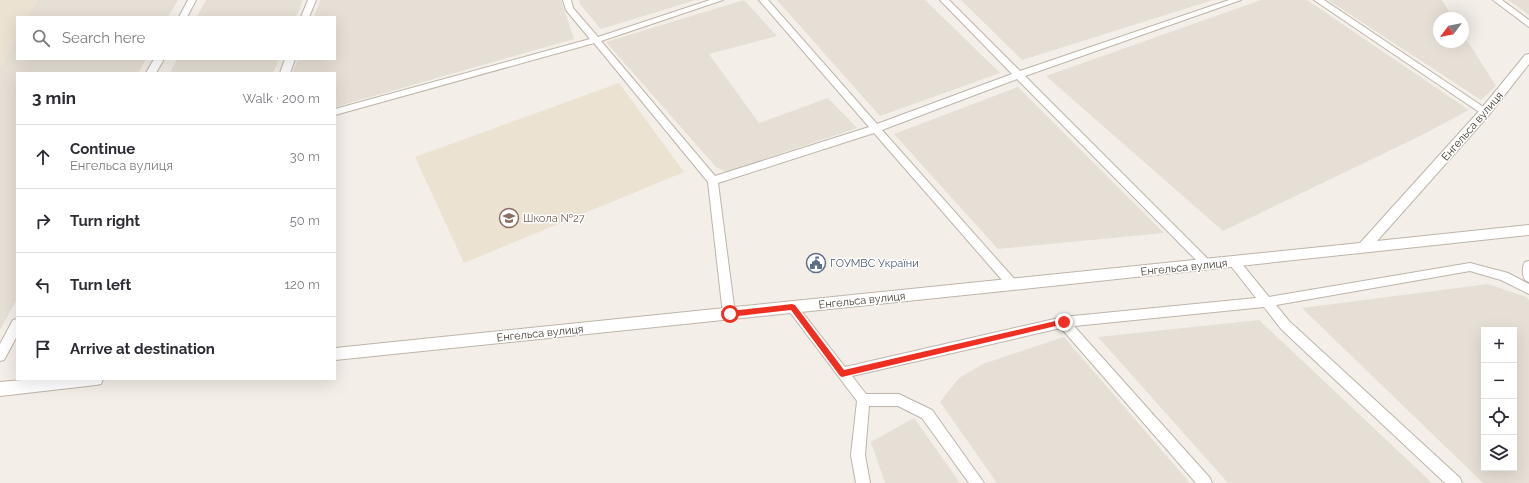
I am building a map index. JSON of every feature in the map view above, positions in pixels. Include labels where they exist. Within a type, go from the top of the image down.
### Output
[{"type":"street","points":[[184,16],[192,0]]},
{"type":"street","points":[[305,16],[312,0]]},
{"type":"street","points":[[567,0],[569,8],[713,182],[730,314]]},
{"type":"street","points":[[336,112],[596,40],[719,0]]},
{"type":"street","points":[[763,0],[877,128],[1013,285]]},
{"type":"street","points":[[944,0],[1020,74],[1207,264]]},
{"type":"street","points":[[713,182],[877,128],[1020,74],[1237,0]]},
{"type":"street","points":[[1318,0],[1485,112]]},
{"type":"street","points":[[1497,0],[1529,24]]},
{"type":"street","name":"Енгельса вулиця","points":[[1365,246],[1485,112],[1529,57]]},
{"type":"street","points":[[152,72],[158,60]]},
{"type":"street","points":[[285,72],[290,60]]},
{"type":"street","name":"Енгельса вулиця","points":[[336,354],[1013,285],[1234,262],[1365,246],[1529,230]]},
{"type":"street","points":[[1234,262],[1285,325],[1455,483]]},
{"type":"street","points":[[1529,265],[1529,277]]},
{"type":"street","points":[[842,373],[1064,322],[1266,302],[1470,267],[1504,276],[1529,289]]},
{"type":"street","points":[[792,307],[863,400],[858,455],[863,483]]},
{"type":"street","points":[[1064,322],[1205,483]]},
{"type":"street","points":[[0,356],[16,326]]},
{"type":"street","points":[[0,389],[86,380]]},
{"type":"street","points":[[863,400],[899,400],[927,414],[977,483]]},
{"type":"shaded area","points":[[0,0],[178,0],[169,16],[16,16],[16,60],[145,60],[139,72],[16,72],[16,301],[0,330]]},
{"type":"shaded area","points":[[0,0],[38,0],[29,16],[16,16],[16,40],[0,70]]},
{"type":"shaded area","points":[[206,0],[303,0],[296,16],[198,16]]},
{"type":"shaded area","points":[[320,0],[561,0],[574,39],[336,107],[336,72],[292,72],[298,60],[336,60],[336,16],[314,16]]},
{"type":"shaded area","points":[[579,0],[696,0],[601,29],[580,4]]},
{"type":"shaded area","points":[[744,0],[777,36],[709,54],[759,123],[828,98],[857,128],[726,172],[716,167],[606,42]]},
{"type":"shaded area","points":[[777,0],[925,0],[1000,73],[880,116]]},
{"type":"shaded area","points":[[961,0],[1213,0],[1022,60]]},
{"type":"shaded area","points":[[1261,0],[1307,0],[1469,110],[1420,136],[1223,231],[1046,76]]},
{"type":"shaded area","points":[[1328,0],[1442,0],[1449,12],[1433,12],[1433,48],[1469,48],[1469,43],[1496,86],[1481,100]]},
{"type":"shaded area","points":[[1508,0],[1529,0],[1529,15]]},
{"type":"shaded area","points":[[176,60],[279,60],[273,72],[170,72]]},
{"type":"shaded area","name":"Школа №27","points":[[619,83],[684,172],[464,263],[415,157]]},
{"type":"shaded area","points":[[1018,87],[1164,233],[998,249],[894,134]]},
{"type":"shaded area","points":[[1488,284],[1526,297],[1529,300],[1529,483],[1483,483],[1302,308]]},
{"type":"shaded area","points":[[1259,320],[1432,483],[1228,483],[1098,337]]},
{"type":"shaded area","points":[[1064,337],[1190,483],[997,483],[940,402],[959,378],[983,364]]},
{"type":"shaded area","points":[[914,418],[960,483],[885,483],[871,442]]},
{"type":"place","name":"Школа №27","points":[[509,218]]},
{"type":"place","name":"ГОУМВС України","points":[[816,263]]},
{"type":"route","points":[[730,314],[792,307],[842,373],[1064,322]]}]
